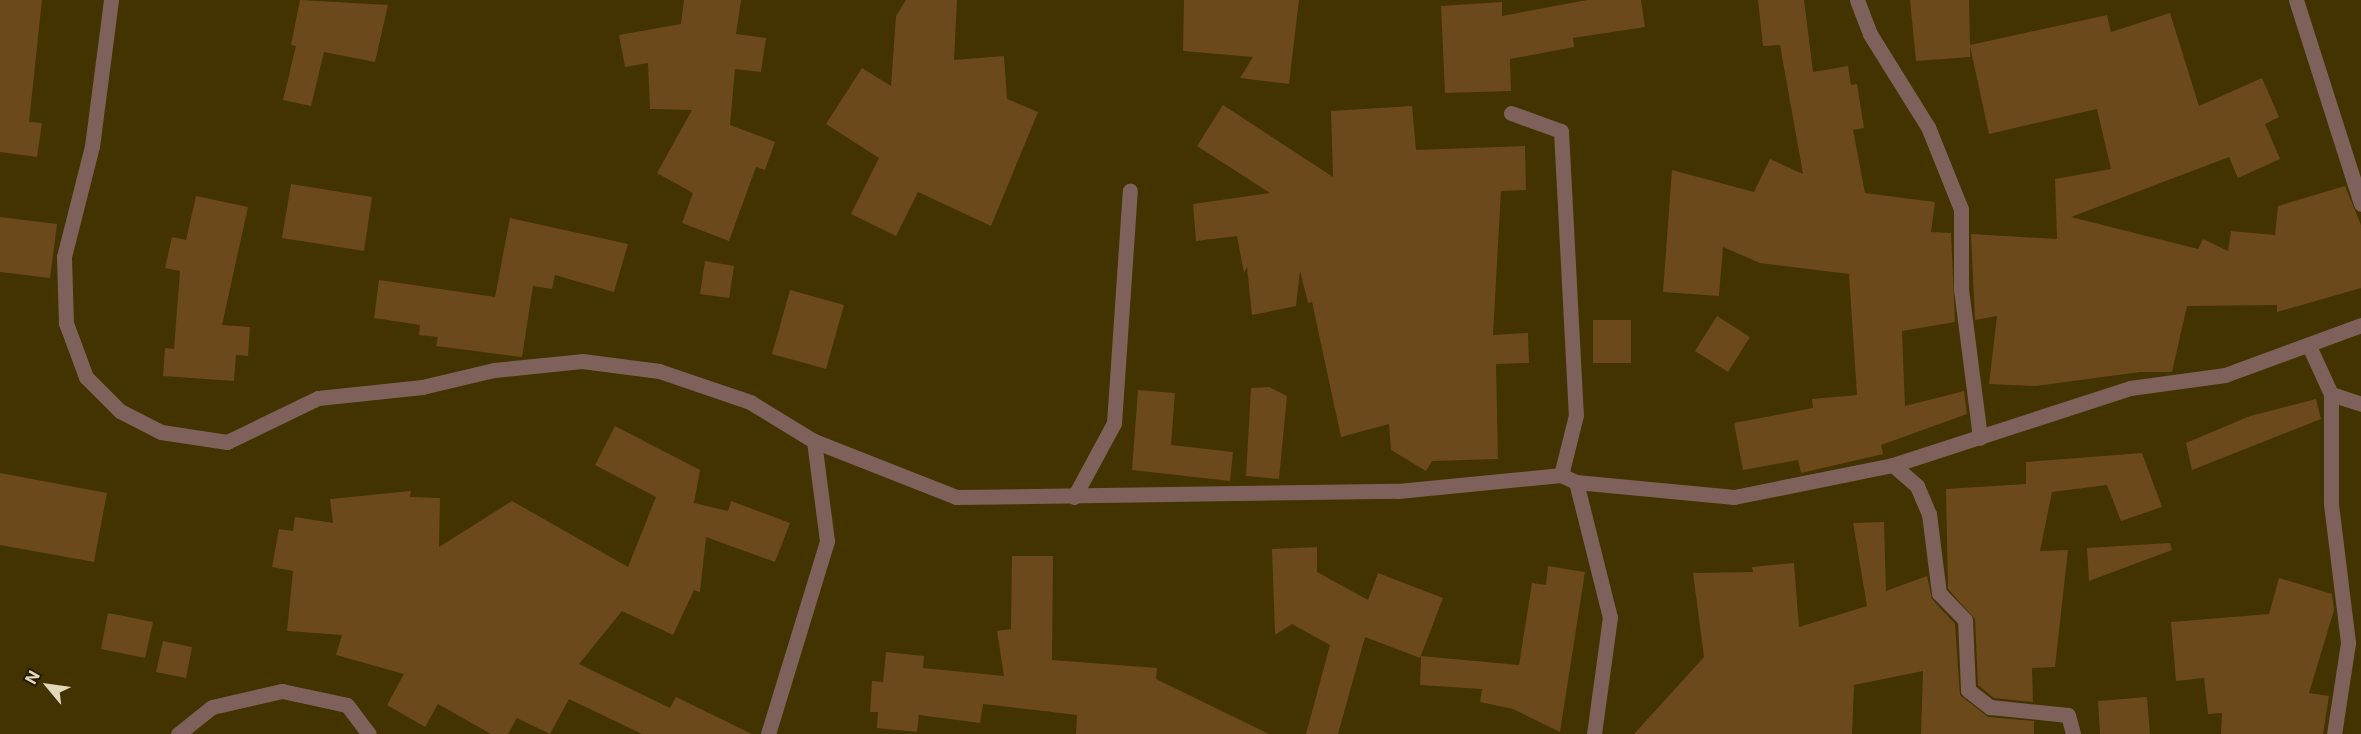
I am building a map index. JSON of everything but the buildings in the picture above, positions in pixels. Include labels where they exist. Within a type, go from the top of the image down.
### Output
[{"type":"street","points":[[111,0],[92,146],[64,257],[66,323],[86,377],[120,411],[161,432],[227,442],[318,398],[422,387],[494,370],[582,362],[680,378],[750,402],[813,441],[956,497],[1398,491],[1561,475],[1576,482],[1734,497],[1893,465],[2130,388],[2225,375],[2361,325]]},
{"type":"street","points":[[1857,0],[1870,34],[1928,127],[1962,209],[1961,289],[1980,438]]},
{"type":"street","points":[[2296,0],[2361,204]]},
{"type":"street","points":[[1511,113],[1561,131],[1576,415],[1561,475]]},
{"type":"street","points":[[1074,497],[1114,423],[1130,191]]},
{"type":"street","points":[[2309,346],[2331,394],[2331,504],[2348,643],[2334,734]]},
{"type":"street","points":[[2331,394],[2361,404]]},
{"type":"street","points":[[768,734],[827,541],[813,441]]},
{"type":"street","points":[[1893,465],[1917,486],[1929,514],[1939,593],[1965,620],[1968,690],[1990,707],[2068,715],[2073,734]]},
{"type":"street","points":[[1576,482],[1610,617],[1594,734]]},
{"type":"street","points":[[178,734],[212,707],[282,692],[347,705],[369,734]]}]
